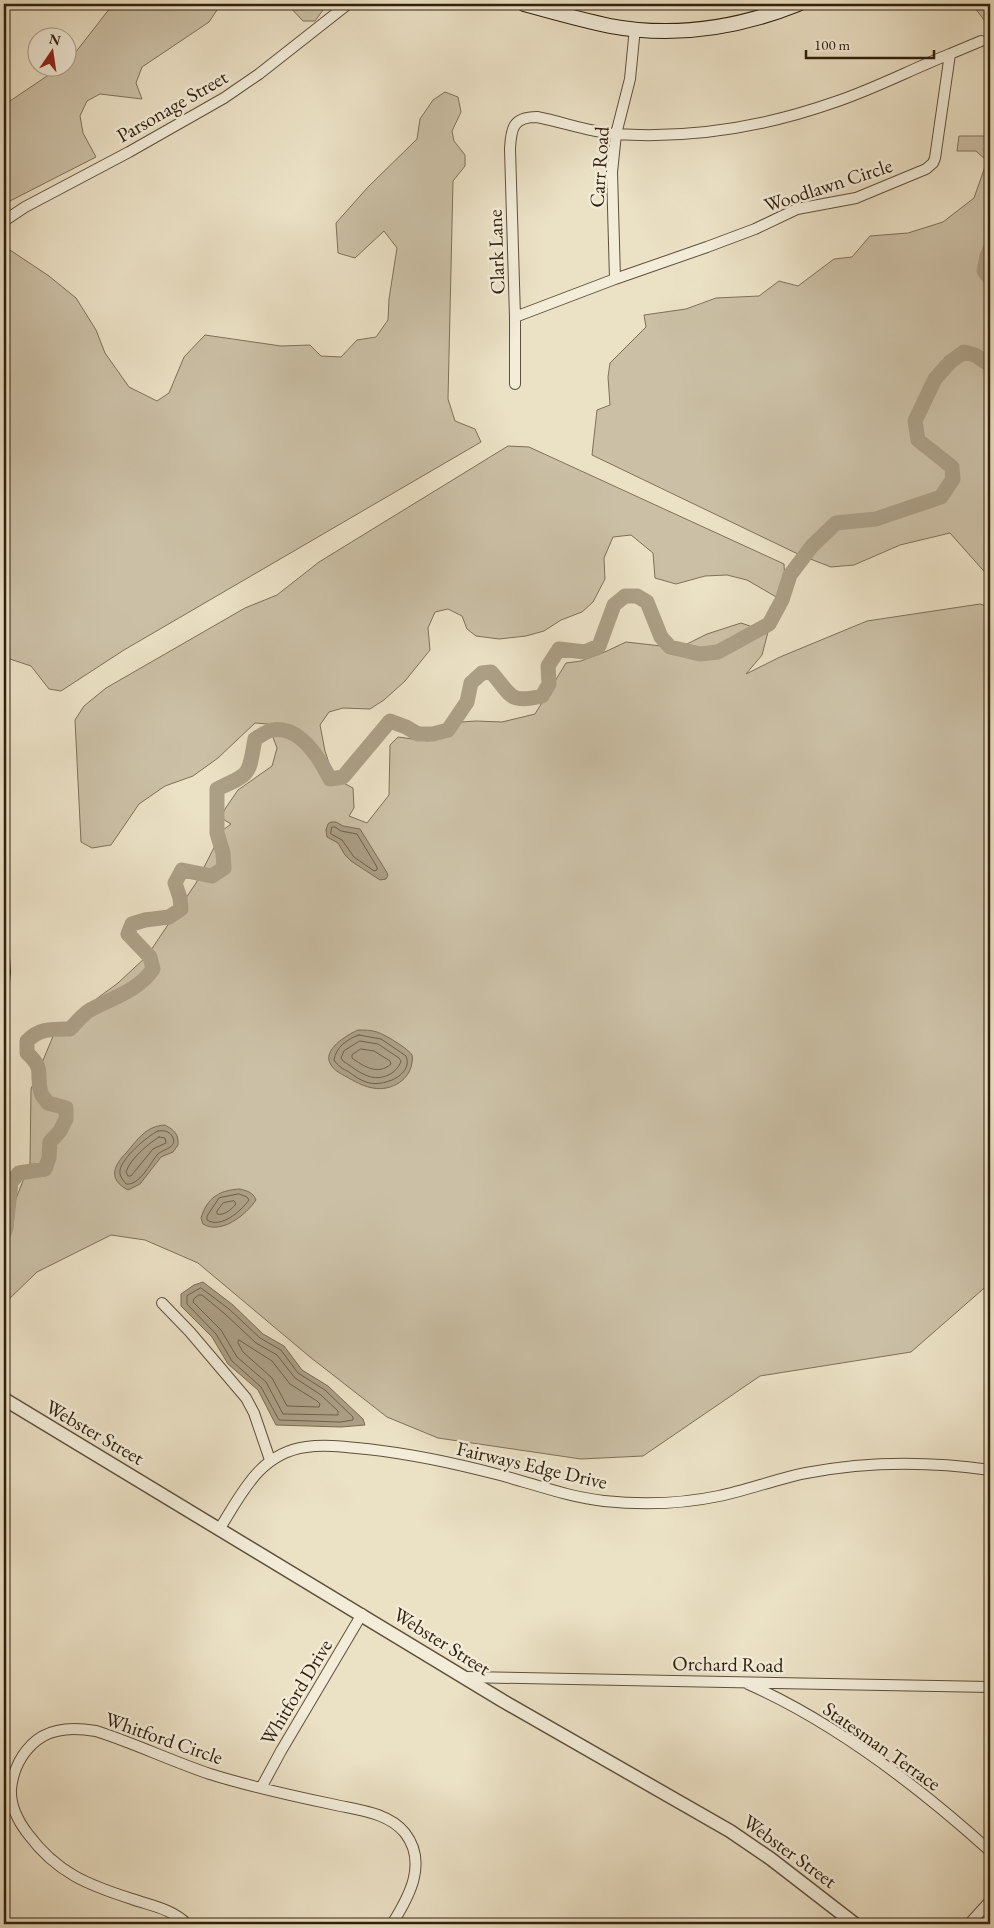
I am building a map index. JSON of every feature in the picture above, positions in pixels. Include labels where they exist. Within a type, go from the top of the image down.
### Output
[{"type":"main road","points":[[524,4],[587,21],[635,28],[684,31],[726,26],[759,19],[798,4]]},
{"type":"street","name":"Parsonage Street","points":[[4,221],[25,207],[129,152],[224,98],[259,74],[348,4]]},
{"type":"street","name":"Carr Road","points":[[615,279],[612,172],[616,134],[630,79],[635,28]]},
{"type":"street","points":[[616,134],[685,134],[762,124],[837,102],[981,41]]},
{"type":"street","name":"Woodlawn Circle","points":[[515,317],[755,229],[797,209],[856,198],[926,170],[935,158],[950,54]]},
{"type":"street","name":"Clark Lane","points":[[515,384],[510,134],[518,122],[528,117],[538,117],[590,130],[616,134]]},
{"type":"street","points":[[4,956],[4,982]]},
{"type":"street","points":[[162,1303],[190,1332],[246,1398],[254,1413],[270,1460]]},
{"type":"street","name":"Webster Street","points":[[4,1399],[568,1739],[618,1765],[730,1831],[771,1859],[855,1924]]},
{"type":"street","name":"Fairways Edge Drive","points":[[220,1528],[252,1478],[270,1460],[305,1447],[324,1446],[415,1455],[468,1467],[544,1489],[587,1499],[645,1504],[667,1504],[720,1496],[804,1473],[851,1465],[876,1463],[934,1464],[990,1470]]},
{"type":"street","name":"Whitford Drive","points":[[262,1788],[281,1751],[362,1614]]},
{"type":"street","name":"Orchard Road","points":[[464,1677],[990,1687]]},
{"type":"street","name":"Statesman Terrace","points":[[745,1682],[768,1692],[835,1731],[923,1795],[990,1851]]},
{"type":"street","name":"Whitford Circle","points":[[187,1924],[180,1917],[164,1909],[88,1884],[70,1875],[56,1864],[32,1839],[20,1824],[13,1809],[11,1796],[12,1784],[20,1758],[39,1739],[50,1733],[80,1729],[114,1737],[209,1773],[262,1788],[379,1815],[405,1833],[414,1854],[415,1876],[412,1888],[392,1924]]},
{"type":"street","points":[[969,1924],[990,1901]]},
{"type":"street","points":[[558,1924],[574,1924]]},
{"type":"shaded area","points":[[111,4],[221,4],[209,22],[142,67],[136,83],[142,99],[100,94],[87,101],[80,116],[83,133],[96,157],[4,204],[4,105],[44,78],[78,78],[78,49],[110,8]]},
{"type":"shaded area","points":[[287,4],[319,4],[323,10],[315,21],[303,21]]},
{"type":"shaded area","points":[[972,4],[990,4],[990,28]]},
{"type":"shaded area","points":[[445,92],[458,97],[461,112],[452,131],[454,141],[465,155],[465,166],[453,181],[448,399],[455,421],[475,429],[481,442],[124,650],[61,691],[49,689],[31,666],[4,657],[4,246],[49,276],[76,298],[96,330],[105,353],[129,387],[157,401],[169,393],[184,357],[205,335],[281,346],[310,345],[321,356],[341,357],[357,340],[376,337],[388,320],[389,299],[397,248],[384,231],[355,258],[338,253],[336,223],[368,187],[417,139],[420,119],[433,100]]},
{"type":"shaded area","points":[[959,136],[990,136],[990,578],[950,533],[900,545],[854,565],[831,567],[800,555],[592,455],[597,410],[610,405],[608,377],[610,363],[646,327],[644,315],[686,309],[716,298],[759,296],[779,281],[798,286],[834,259],[852,257],[870,236],[908,233],[943,222],[974,198],[987,161],[976,151],[957,151]]},
{"type":"shaded area","points":[[508,446],[529,447],[784,564],[785,582],[778,598],[747,580],[727,575],[705,576],[676,584],[655,578],[653,553],[631,535],[613,537],[604,558],[605,579],[593,602],[582,612],[561,620],[544,631],[526,636],[499,639],[476,636],[467,629],[462,616],[448,609],[435,612],[428,628],[430,650],[405,681],[384,700],[370,709],[343,708],[329,712],[320,725],[325,751],[334,778],[353,788],[354,808],[349,816],[367,823],[389,795],[390,745],[398,737],[428,741],[461,722],[502,722],[535,714],[566,663],[581,661],[626,642],[679,648],[707,634],[741,623],[768,632],[762,655],[746,674],[780,657],[867,621],[980,604],[990,607],[990,1283],[911,1352],[760,1376],[643,1456],[581,1459],[438,1438],[387,1417],[310,1357],[198,1263],[145,1240],[111,1235],[37,1272],[4,1304],[4,1217],[13,1206],[30,1163],[31,1089],[54,1034],[76,1014],[118,983],[147,956],[196,883],[223,830],[231,824],[221,818],[225,809],[238,790],[272,766],[277,748],[268,724],[255,723],[218,758],[193,776],[165,786],[139,804],[111,845],[92,848],[81,842],[75,720],[84,706],[106,688],[245,608],[277,595],[319,562]]},
{"type":"water","points":[[331,822],[360,829],[386,871],[388,875],[386,879],[380,880],[351,861],[338,843],[327,837],[326,830]]},
{"type":"water","points":[[358,1030],[380,1033],[410,1052],[412,1055],[411,1067],[402,1081],[390,1087],[371,1088],[338,1072],[331,1065],[329,1054],[332,1049],[342,1039]]},
{"type":"water","points":[[165,1125],[178,1138],[178,1145],[173,1152],[161,1157],[140,1184],[128,1190],[121,1186],[115,1177],[116,1167],[119,1162],[143,1134],[153,1128]]},
{"type":"water","points":[[240,1189],[247,1191],[256,1200],[246,1212],[233,1222],[225,1225],[210,1227],[203,1224],[201,1218],[210,1200],[220,1193]]},
{"type":"water","points":[[203,1282],[233,1305],[263,1334],[284,1346],[302,1370],[328,1386],[363,1419],[365,1425],[341,1427],[276,1425],[258,1390],[228,1364],[212,1337],[181,1306],[181,1294],[194,1285]]},
{"type":"waterway","points":[[990,249],[984,271],[990,279]]},
{"type":"waterway","points":[[4,1233],[11,1182],[19,1173],[45,1169],[49,1158],[50,1142],[60,1131],[66,1119],[66,1108],[48,1103],[42,1094],[39,1087],[38,1068],[27,1053],[27,1041],[42,1031],[70,1029],[87,1012],[124,993],[147,977],[153,969],[150,957],[128,934],[132,924],[145,920],[169,917],[181,909],[175,883],[182,870],[212,876],[224,868],[223,853],[217,833],[217,789],[243,776],[249,767],[255,739],[272,730],[282,730],[291,733],[300,738],[315,753],[330,779],[343,777],[390,721],[418,734],[433,734],[448,730],[467,702],[471,683],[482,673],[491,672],[507,692],[516,698],[523,699],[542,696],[549,684],[548,666],[559,649],[585,652],[599,646],[614,605],[625,596],[637,596],[647,602],[661,637],[670,647],[700,654],[718,652],[769,624],[782,600],[790,575],[812,546],[836,523],[876,519],[941,497],[953,479],[952,467],[918,440],[915,421],[935,379],[950,362],[964,352],[975,355],[990,363]]}]
